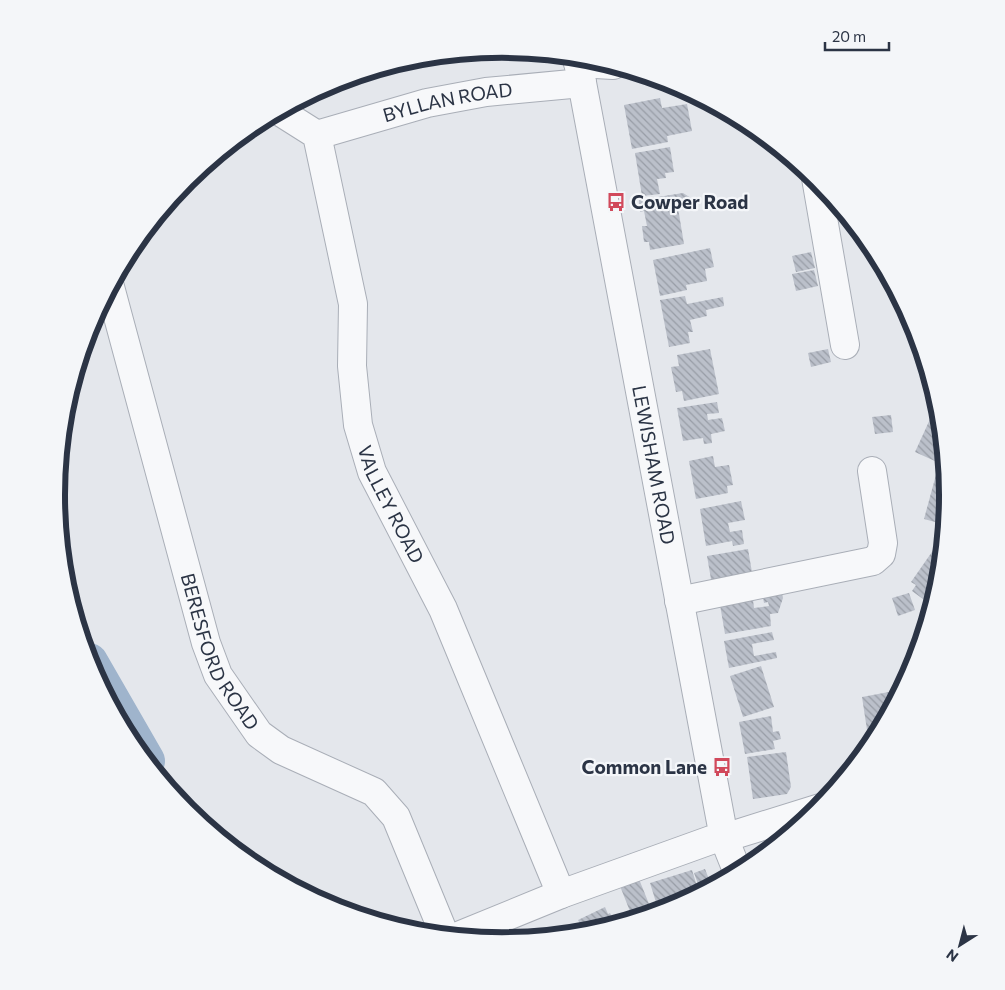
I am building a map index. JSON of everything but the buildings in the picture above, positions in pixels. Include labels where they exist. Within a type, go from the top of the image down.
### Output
[{"type":"street","name":"BYLLAN ROAD","points":[[317,135],[427,103],[486,92],[579,67]]},
{"type":"street","name":"LEWISHAM ROAD","points":[[579,67],[724,838],[735,866]]},
{"type":"street","points":[[286,115],[317,135]]},
{"type":"street","name":"VALLEY ROAD","points":[[317,135],[353,304],[352,366],[358,425],[372,472],[442,609],[561,894]]},
{"type":"street","points":[[819,193],[845,345]]},
{"type":"street","name":"BERESFORD ROAD","points":[[113,296],[206,643],[218,675],[259,734],[281,750],[374,792],[396,817],[442,928]]},
{"type":"street","points":[[679,600],[873,561],[881,554],[883,543],[872,471]]},
{"type":"street","points":[[469,932],[561,894],[711,840],[724,838],[802,814]]},
{"type":"shaded area","points":[[775,837],[751,855],[750,852]]},
{"type":"place","name":"Cowper Road","points":[[616,202]]},
{"type":"place","name":"Common Lane","points":[[722,767]]}]
